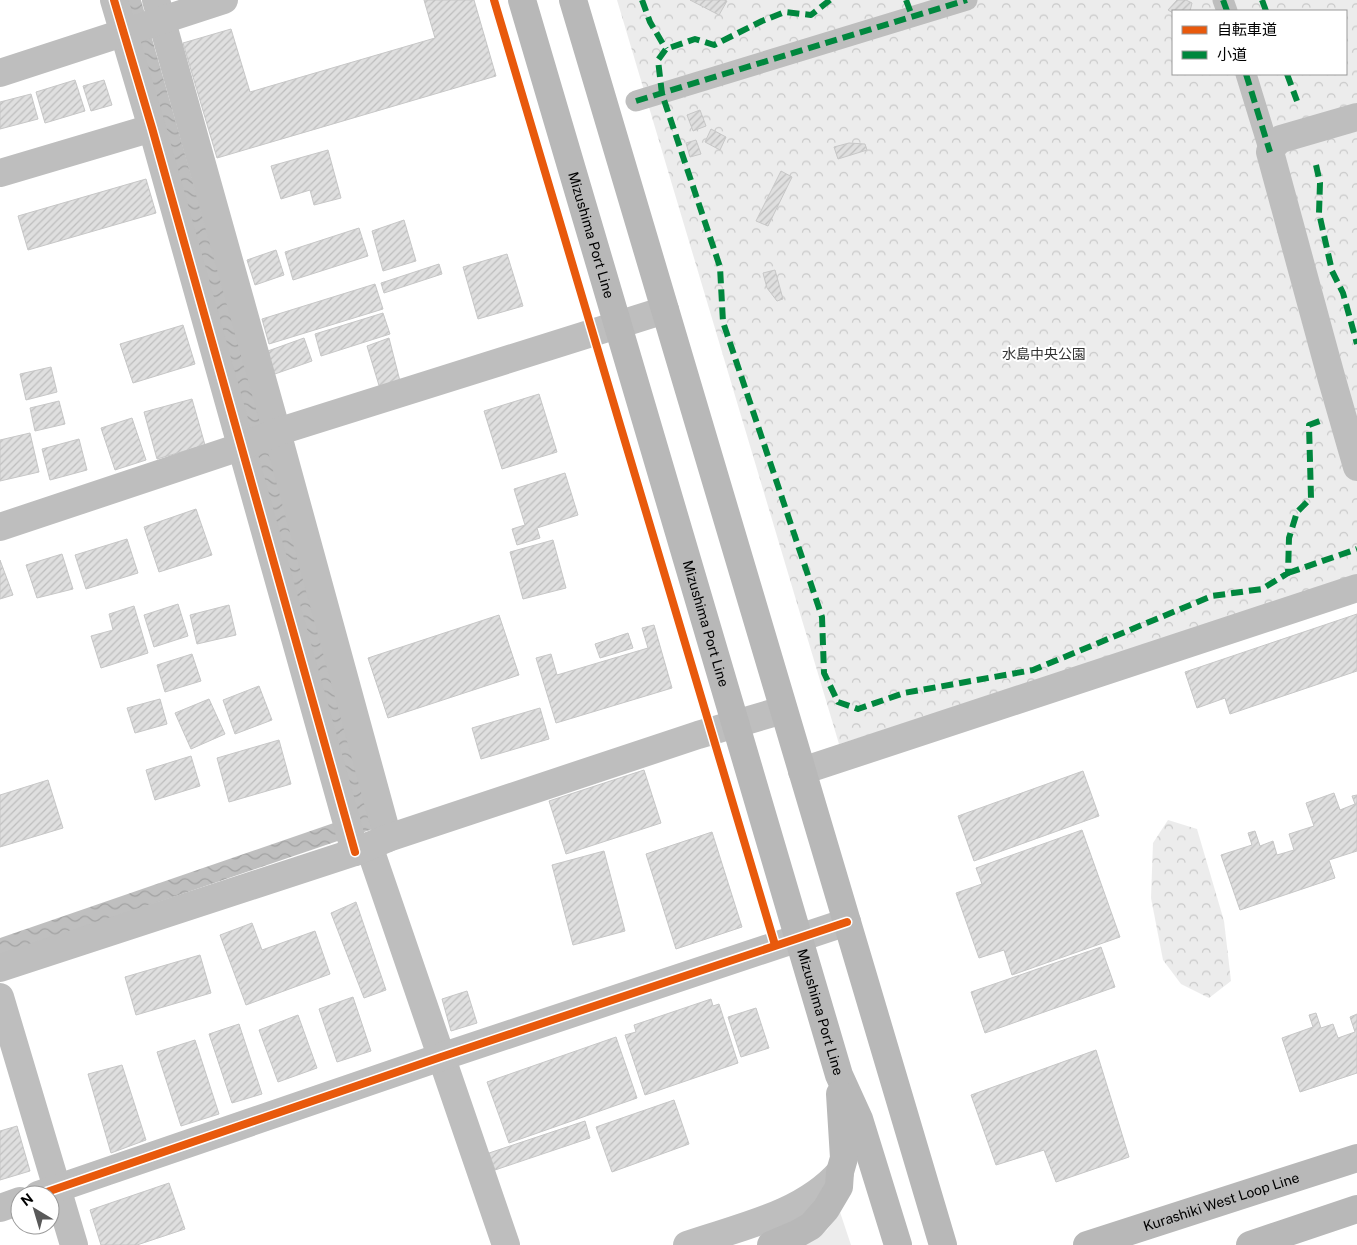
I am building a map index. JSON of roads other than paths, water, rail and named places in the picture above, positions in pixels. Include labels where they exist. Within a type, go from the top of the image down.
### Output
[{"type":"main road","name":"Mizushima Port Line","points":[[522,0],[838,1075],[859,1120],[898,1245]]},
{"type":"main road","points":[[574,0],[943,1245]]},
{"type":"main road","points":[[771,1245],[811,1226],[826,1209],[839,1187],[840,1172],[844,1158],[838,1075]]},
{"type":"main road","name":"Kurashiki West Loop Line","points":[[1087,1245],[1357,1158]]},
{"type":"main road","points":[[1250,1245],[1357,1209]]},
{"type":"street","points":[[114,0],[145,21],[259,439],[361,838],[441,1057],[506,1245]]},
{"type":"street","points":[[0,74],[145,21],[224,0]]},
{"type":"street","points":[[636,101],[909,8],[967,0]]},
{"type":"street","points":[[145,21],[152,128],[259,439],[361,838]]},
{"type":"street","points":[[1246,75],[1270,152],[1357,467]]},
{"type":"street","points":[[1270,152],[1281,139],[1357,117]]},
{"type":"street","points":[[0,174],[152,128]]},
{"type":"street","points":[[0,527],[259,439],[665,310]]},
{"type":"street","points":[[802,771],[1357,588]]},
{"type":"street","points":[[0,968],[361,838],[783,710]]},
{"type":"street","points":[[60,1188],[441,1057],[847,922]]},
{"type":"street","points":[[0,997],[46,1185]]},
{"type":"street","points":[[687,1245],[781,1213],[815,1195],[840,1172]]},
{"type":"street","points":[[60,1216],[74,1245]]},
{"type":"water","points":[[126,0],[141,0],[266,437],[373,829],[0,956],[0,938],[354,816]]},
{"type":"park label","name":"水島中央公園","points":[[1044,354]]}]
